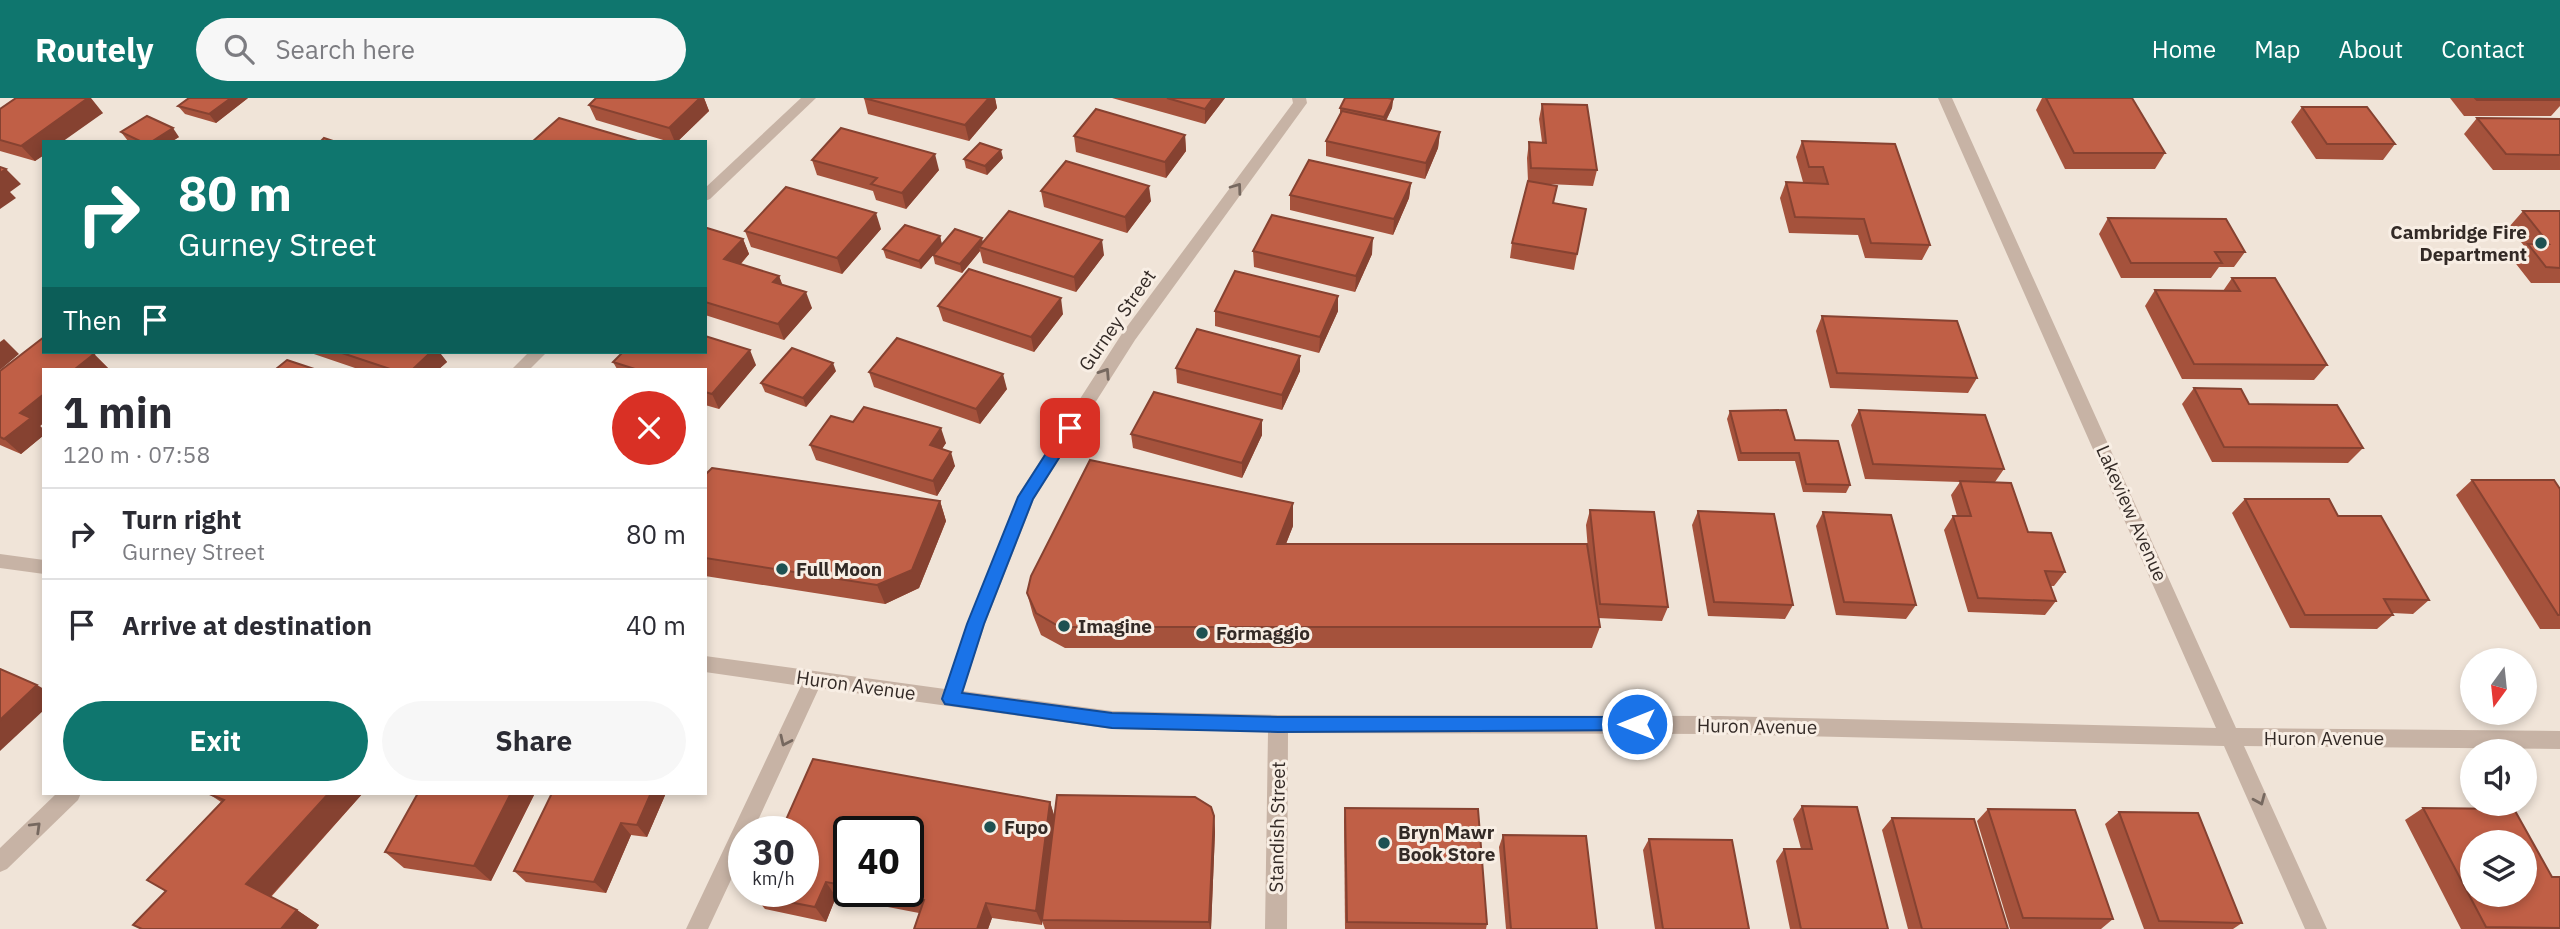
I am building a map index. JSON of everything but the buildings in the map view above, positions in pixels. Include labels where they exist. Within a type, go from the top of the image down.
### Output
[{"type":"street","points":[[707,193],[809,98]]},
{"type":"street","name":"Gurney Street","points":[[951,699],[976,624],[1026,497],[1129,336],[1300,103],[1299,98]]},
{"type":"street","name":"Lakeview Avenue","points":[[1945,98],[2233,737],[2316,929]]},
{"type":"street","points":[[521,368],[537,354]]},
{"type":"street","points":[[0,561],[42,567]]},
{"type":"street","name":"Huron Avenue","points":[[707,664],[1112,720],[1278,724],[1720,724],[2233,737],[2560,740]]},
{"type":"street","points":[[697,929],[814,679]]},
{"type":"street","name":"Standish Street","points":[[1276,929],[1278,724]]},
{"type":"street","points":[[0,862],[69,795]]},
{"type":"place","name":"Cambridge Fire Department","points":[[2541,243]]},
{"type":"place","name":"Full Moon","points":[[782,569]]},
{"type":"place","name":"Imagine","points":[[1064,626]]},
{"type":"place","name":"Formaggio","points":[[1202,633]]},
{"type":"place","name":"Fupo","points":[[990,827]]},
{"type":"place","name":"Bryn Mawr Book Store","points":[[1384,843]]},
{"type":"route","points":[[1070,428],[1026,497],[976,624],[951,699],[1112,720],[1278,724],[1637,724]]}]
